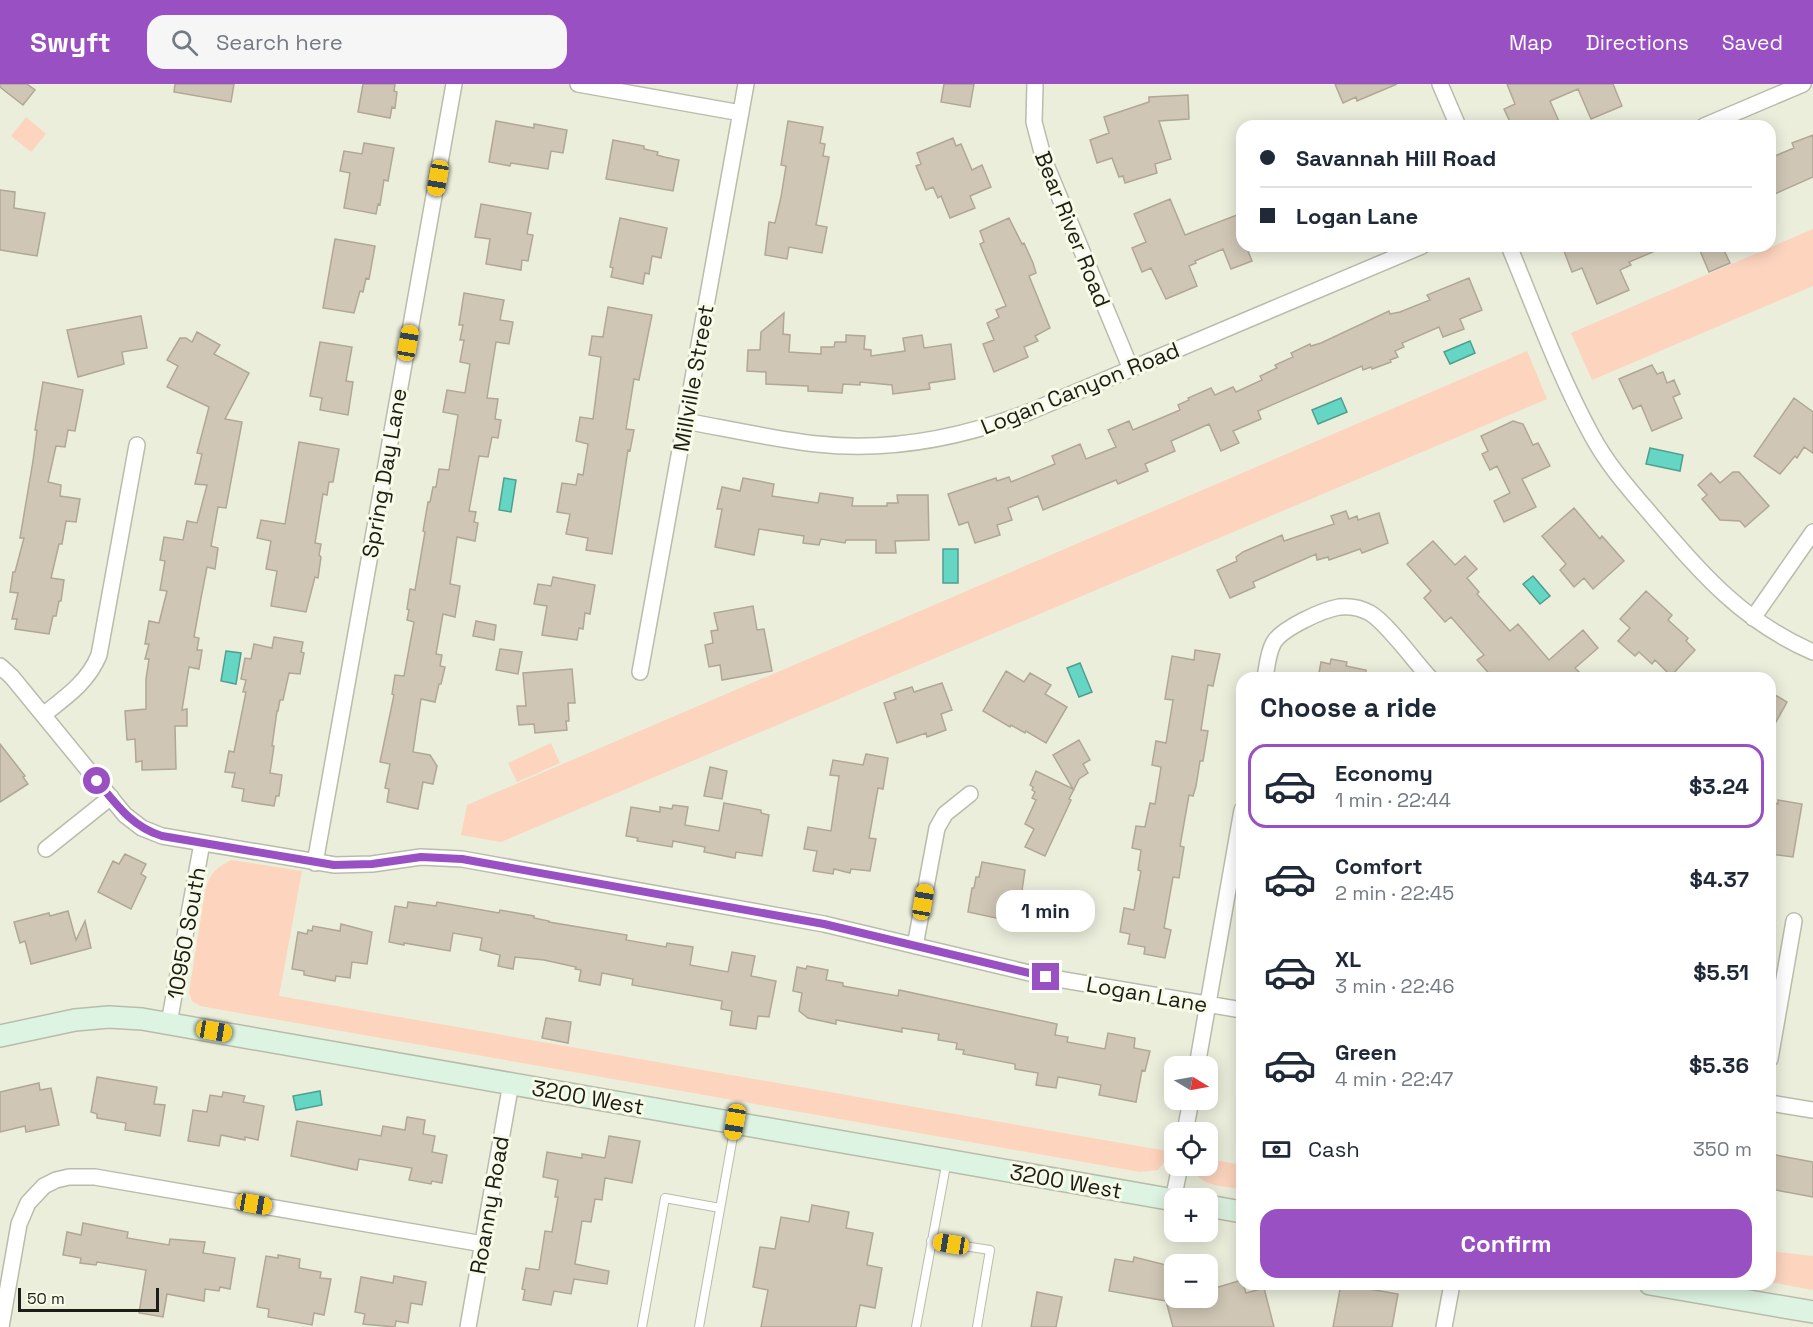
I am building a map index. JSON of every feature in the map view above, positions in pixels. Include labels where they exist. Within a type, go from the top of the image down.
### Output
[{"type":"street","name":"Spring Day Lane","points":[[315,863],[454,84]]},
{"type":"street","points":[[578,84],[741,113]]},
{"type":"street","name":"Millville Street","points":[[640,672],[746,84]]},
{"type":"street","name":"Bear River Road","points":[[1035,84],[1034,122],[1038,141],[1131,369]]},
{"type":"street","points":[[1440,84],[1455,120]]},
{"type":"street","points":[[1718,120],[1803,84]]},
{"type":"street","name":"Logan Canyon Road","points":[[685,421],[819,444],[852,446],[917,443],[946,438],[1002,423],[1408,252]]},
{"type":"street","points":[[1512,252],[1571,392],[1614,472],[1701,572],[1726,597],[1779,635],[1813,652]]},
{"type":"street","points":[[43,714],[82,684],[99,655],[137,446]]},
{"type":"street","points":[[1753,618],[1813,532]]},
{"type":"street","points":[[1266,672],[1271,649],[1277,638],[1293,626],[1338,608],[1364,610],[1378,619],[1425,672]]},
{"type":"street","name":"Logan Lane","points":[[0,666],[12,677],[125,815],[142,828],[162,836],[315,863],[347,866],[421,857],[462,859],[824,924],[1035,975],[1236,1009]]},
{"type":"street","points":[[915,946],[937,828],[945,814],[970,794]]},
{"type":"street","points":[[46,849],[111,797]]},
{"type":"street","name":"10950 South","points":[[169,1023],[202,843]]},
{"type":"street","points":[[1199,1056],[1236,844]]},
{"type":"street","points":[[1776,1024],[1794,921]]},
{"type":"street","name":"3200 West","points":[[0,1036],[75,1020],[109,1017],[169,1023],[1164,1198]]},
{"type":"street","name":"Roanny Road","points":[[468,1327],[511,1083]]},
{"type":"street","points":[[1776,1104],[1813,1110]]},
{"type":"street","points":[[1,1327],[23,1213],[35,1194],[44,1186],[69,1177],[95,1177],[483,1244]]},
{"type":"street","points":[[1218,1208],[1236,1211]]},
{"type":"street","points":[[1444,1327],[1451,1290]]},
{"type":"street","points":[[1685,1290],[1813,1312]]},
{"type":"lane","points":[[699,1327],[735,1122]]},
{"type":"lane","points":[[916,1327],[948,1159]]},
{"type":"lane","points":[[642,1327],[665,1198],[720,1208]]},
{"type":"lane","points":[[931,1241],[990,1250],[976,1327]]},
{"type":"shaded area","points":[[26,117],[46,134],[31,152],[11,136]]},
{"type":"shaded area","points":[[1813,229],[1813,286],[1592,380],[1571,333],[1759,252],[1776,252],[1776,245]]},
{"type":"shaded area","points":[[1527,351],[1547,399],[501,842],[461,835],[467,805]]},
{"type":"shaded area","points":[[551,743],[560,763],[517,782],[508,763]]},
{"type":"shaded area","points":[[231,860],[302,871],[279,996],[1164,1150],[1164,1162],[1158,1170],[1140,1172],[200,1006],[192,1001],[189,992],[205,892],[208,881],[221,866]]},
{"type":"shaded area","points":[[1218,1161],[1236,1164],[1236,1188],[1219,1186],[1198,1176],[1218,1176]]},
{"type":"shaded area","points":[[1776,1252],[1813,1256],[1813,1290],[1776,1283]]},
{"type":"water","points":[[1470,341],[1475,353],[1450,364],[1444,352]]},
{"type":"water","points":[[1341,398],[1347,412],[1318,424],[1312,410]]},
{"type":"water","points":[[1650,448],[1683,455],[1680,471],[1646,464]]},
{"type":"water","points":[[504,478],[516,480],[511,512],[499,510]]},
{"type":"water","points":[[943,549],[958,549],[958,583],[943,583]]},
{"type":"water","points":[[1533,576],[1550,596],[1540,604],[1523,584]]},
{"type":"water","points":[[226,651],[241,653],[236,684],[221,681]]},
{"type":"water","points":[[1080,663],[1092,692],[1079,697],[1067,668]]},
{"type":"water","points":[[320,1091],[322,1105],[296,1110],[293,1096]]},
{"type":"building","points":[[0,84],[27,84],[35,90],[23,105],[0,87]]},
{"type":"building","points":[[175,84],[234,84],[231,102],[174,92]]},
{"type":"building","points":[[363,84],[395,84],[394,91],[397,92],[395,108],[392,107],[390,118],[358,112]]},
{"type":"building","points":[[944,84],[974,84],[970,107],[941,102]]},
{"type":"building","points":[[1335,84],[1397,84],[1357,101],[1356,97],[1343,103]]},
{"type":"building","points":[[1507,84],[1613,84],[1622,106],[1591,119],[1578,89],[1550,101],[1558,120],[1509,120],[1504,109],[1515,104]]},
{"type":"building","points":[[1188,95],[1189,119],[1159,121],[1171,159],[1155,164],[1157,173],[1125,183],[1123,176],[1119,177],[1112,158],[1097,163],[1090,140],[1109,133],[1104,117],[1149,102],[1149,97]]},
{"type":"building","points":[[496,121],[534,128],[534,124],[567,130],[563,153],[551,151],[548,169],[489,162]]},
{"type":"building","points":[[788,121],[823,127],[820,143],[825,144],[823,156],[829,157],[816,225],[827,227],[822,253],[789,247],[787,259],[765,255],[769,222],[775,223],[781,197],[786,166],[781,165]]},
{"type":"building","points":[[1813,135],[1813,177],[1776,193],[1776,156],[1794,148],[1792,143]]},
{"type":"building","points":[[953,138],[956,146],[961,144],[972,170],[982,165],[991,187],[970,196],[975,208],[950,218],[941,196],[938,198],[933,187],[926,190],[916,166],[921,164],[917,153]]},
{"type":"building","points":[[613,140],[644,146],[644,149],[658,152],[657,155],[679,160],[673,191],[606,179]]},
{"type":"building","points":[[364,143],[394,148],[388,181],[384,180],[380,205],[378,204],[376,214],[344,208],[350,173],[340,171],[344,151],[362,154]]},
{"type":"building","points":[[0,190],[15,192],[14,208],[45,213],[37,256],[0,250]]},
{"type":"building","points":[[1170,199],[1185,235],[1236,215],[1236,252],[1248,252],[1252,261],[1231,269],[1223,249],[1195,261],[1196,263],[1189,266],[1197,286],[1166,299],[1151,268],[1142,272],[1132,248],[1146,242],[1134,214]]},
{"type":"building","points":[[481,204],[531,213],[527,234],[533,235],[528,261],[522,260],[521,270],[486,264],[490,239],[475,237]]},
{"type":"building","points":[[620,218],[667,228],[661,258],[652,256],[649,274],[645,273],[643,284],[611,277],[613,268],[610,267]]},
{"type":"building","points":[[1009,218],[1033,263],[1036,273],[1029,276],[1050,328],[1035,336],[1038,341],[1024,347],[1028,357],[994,372],[983,344],[994,340],[987,323],[999,317],[996,310],[1006,306],[980,244],[984,242],[980,231]]},
{"type":"building","points":[[335,239],[375,246],[369,279],[366,278],[363,292],[360,291],[354,313],[323,308]]},
{"type":"building","points":[[1564,252],[1653,252],[1629,262],[1631,265],[1620,270],[1629,290],[1597,304],[1582,268],[1572,272]]},
{"type":"building","points":[[1701,252],[1725,252],[1730,263],[1709,272]]},
{"type":"building","points":[[1469,278],[1482,310],[1460,319],[1464,329],[1443,337],[1439,327],[1402,343],[1404,347],[1395,351],[1398,357],[1390,360],[1391,362],[1372,369],[1371,367],[1363,370],[1362,366],[1258,411],[1261,419],[1233,431],[1239,443],[1221,451],[1209,424],[1171,441],[1175,451],[1145,464],[1148,471],[1118,484],[1116,480],[1043,510],[1038,496],[1008,508],[1012,520],[997,525],[1000,535],[975,543],[968,522],[959,525],[948,494],[996,478],[997,481],[1009,477],[1011,482],[1055,464],[1052,456],[1080,444],[1086,459],[1116,447],[1108,430],[1129,421],[1133,430],[1180,410],[1178,405],[1211,388],[1215,395],[1233,387],[1236,392],[1262,380],[1260,376],[1277,368],[1275,365],[1293,357],[1291,353],[1310,344],[1311,346],[1321,343],[1389,311],[1390,314],[1400,312],[1430,300],[1427,295]]},
{"type":"building","points":[[464,293],[504,300],[500,320],[513,322],[509,344],[496,342],[487,398],[498,399],[495,419],[501,420],[498,438],[492,437],[488,457],[479,456],[469,511],[476,512],[474,522],[478,523],[475,541],[457,537],[450,584],[460,586],[455,617],[443,614],[436,654],[442,655],[440,666],[445,667],[441,684],[439,684],[435,702],[421,699],[413,752],[430,755],[437,766],[433,784],[423,782],[418,809],[387,802],[389,789],[385,788],[390,764],[380,762],[394,695],[392,694],[395,675],[404,676],[414,622],[407,620],[409,610],[407,609],[410,589],[415,590],[428,502],[430,502],[433,487],[436,487],[439,469],[449,470],[458,415],[443,412],[447,390],[465,393],[470,364],[460,362],[464,340],[460,340],[463,325],[459,325]]},
{"type":"building","points":[[608,307],[652,315],[639,380],[634,379],[626,429],[634,430],[630,451],[628,450],[612,554],[586,550],[588,538],[566,534],[570,514],[557,512],[562,483],[576,485],[578,474],[583,475],[588,444],[576,441],[580,417],[593,419],[601,357],[589,355],[592,336],[603,337]]},
{"type":"building","points":[[784,313],[783,334],[790,335],[789,352],[821,354],[821,347],[834,347],[835,342],[846,342],[846,335],[865,336],[864,349],[871,350],[871,356],[905,351],[903,338],[922,335],[924,348],[951,344],[955,379],[929,383],[930,389],[893,394],[892,385],[860,382],[860,385],[843,384],[842,393],[808,391],[808,386],[766,384],[766,372],[747,371],[748,350],[760,350],[761,332]]},
{"type":"building","points":[[141,316],[147,348],[122,352],[124,364],[78,377],[67,330]]},
{"type":"building","points":[[197,332],[220,345],[214,354],[249,373],[225,419],[242,422],[226,508],[218,507],[211,546],[218,548],[215,569],[207,567],[201,598],[194,637],[199,638],[197,650],[202,650],[199,669],[189,667],[182,710],[187,709],[187,726],[175,726],[176,769],[142,770],[142,761],[136,762],[135,739],[127,740],[125,711],[146,709],[149,659],[145,659],[149,644],[145,644],[149,621],[159,623],[167,591],[160,590],[165,561],[160,560],[164,537],[183,540],[187,521],[197,523],[207,485],[195,484],[202,454],[197,453],[209,407],[167,387],[178,366],[167,360],[180,338],[186,338],[192,342]]},
{"type":"building","points":[[320,342],[352,347],[346,381],[353,382],[348,415],[320,410],[322,398],[310,396]]},
{"type":"building","points":[[1652,365],[1657,374],[1663,372],[1667,383],[1674,380],[1680,394],[1673,397],[1682,418],[1652,431],[1641,405],[1633,409],[1619,379]]},
{"type":"building","points":[[43,382],[83,390],[75,431],[68,430],[65,447],[56,446],[48,482],[61,485],[60,496],[80,499],[76,522],[66,521],[62,544],[59,544],[51,578],[64,580],[61,601],[59,601],[56,616],[53,616],[49,634],[15,629],[17,619],[12,619],[18,593],[10,592],[13,572],[15,572],[24,538],[20,538]]},
{"type":"building","points":[[1794,398],[1813,412],[1813,453],[1804,447],[1797,458],[1795,456],[1780,474],[1754,456]]},
{"type":"building","points":[[1513,421],[1523,424],[1533,445],[1538,443],[1550,466],[1522,479],[1536,507],[1504,522],[1494,501],[1510,493],[1497,466],[1490,470],[1482,454],[1488,451],[1481,436]]},
{"type":"building","points":[[299,442],[339,449],[333,482],[329,482],[327,495],[323,494],[315,543],[321,544],[318,578],[315,577],[306,612],[271,606],[277,571],[266,569],[271,541],[257,538],[261,520],[285,524]]},
{"type":"building","points":[[1733,472],[1739,472],[1769,506],[1745,527],[1740,521],[1720,520],[1702,499],[1707,495],[1698,485],[1711,473],[1720,483]]},
{"type":"building","points":[[743,478],[774,484],[772,496],[818,503],[820,493],[853,498],[852,506],[887,506],[887,503],[898,503],[897,495],[928,495],[929,540],[895,541],[896,553],[876,553],[876,540],[846,540],[845,543],[821,539],[819,545],[803,543],[804,536],[759,529],[754,555],[715,547],[722,509],[717,509],[722,487],[740,491]]},
{"type":"building","points":[[1574,508],[1600,539],[1602,536],[1624,561],[1593,589],[1584,578],[1574,587],[1560,570],[1566,564],[1542,536]]},
{"type":"building","points":[[1346,511],[1349,519],[1357,516],[1358,520],[1379,513],[1388,543],[1362,553],[1360,549],[1329,560],[1328,557],[1317,560],[1316,554],[1253,582],[1255,587],[1230,598],[1217,570],[1237,561],[1236,557],[1243,552],[1282,535],[1284,541],[1334,524],[1331,516]]},
{"type":"building","points":[[1433,541],[1455,565],[1465,556],[1477,569],[1467,578],[1479,592],[1477,594],[1510,631],[1518,624],[1549,660],[1583,630],[1598,648],[1575,668],[1579,672],[1488,672],[1477,660],[1484,655],[1451,617],[1445,622],[1424,598],[1431,591],[1407,564]]},
{"type":"building","points":[[553,577],[595,585],[590,614],[585,613],[583,629],[579,628],[577,640],[542,635],[547,606],[534,604],[538,584],[551,586]]},
{"type":"building","points":[[1646,591],[1672,615],[1668,620],[1688,638],[1686,641],[1695,650],[1675,672],[1667,672],[1655,660],[1652,664],[1639,652],[1635,656],[1618,641],[1630,628],[1620,619]]},
{"type":"building","points":[[753,606],[757,630],[764,629],[772,671],[722,680],[720,665],[709,667],[705,645],[713,643],[711,631],[718,630],[714,613]]},
{"type":"building","points":[[476,621],[496,625],[494,640],[473,636]]},
{"type":"building","points":[[274,637],[303,642],[301,652],[304,653],[300,674],[289,673],[283,700],[280,700],[277,711],[270,773],[282,775],[279,796],[276,796],[274,806],[242,801],[244,789],[232,787],[235,773],[225,772],[229,751],[234,752],[246,692],[243,692],[246,680],[241,679],[245,658],[251,659],[254,644],[272,648]]},
{"type":"building","points":[[500,649],[522,652],[518,674],[496,670]]},
{"type":"building","points":[[1195,650],[1220,654],[1213,686],[1208,685],[1201,730],[1208,731],[1196,786],[1193,796],[1189,795],[1180,846],[1184,847],[1179,878],[1173,877],[1164,928],[1171,930],[1165,958],[1144,954],[1145,947],[1128,944],[1130,934],[1120,932],[1124,908],[1134,910],[1141,871],[1138,870],[1141,850],[1132,848],[1136,826],[1145,827],[1150,803],[1155,804],[1161,767],[1152,765],[1156,741],[1166,743],[1173,700],[1165,699],[1172,656],[1194,660]]},
{"type":"building","points":[[1331,659],[1347,662],[1346,666],[1366,670],[1366,672],[1319,672],[1321,662],[1330,664]]},
{"type":"building","points":[[572,669],[575,703],[568,703],[567,730],[535,733],[534,724],[519,725],[517,706],[526,706],[523,673]]},
{"type":"building","points":[[1006,671],[1024,682],[1030,673],[1051,685],[1045,694],[1067,707],[1046,743],[1026,731],[1025,733],[1011,725],[1010,727],[983,711]]},
{"type":"building","points":[[942,683],[952,710],[941,714],[946,730],[927,737],[926,733],[897,743],[884,703],[896,699],[894,693],[912,687],[914,692]]},
{"type":"building","points":[[1776,696],[1787,702],[1776,722]]},
{"type":"building","points":[[1079,740],[1090,760],[1083,764],[1088,773],[1079,779],[1045,856],[1025,847],[1034,829],[1025,824],[1036,800],[1032,798],[1035,792],[1030,785],[1036,771],[1073,789],[1053,755]]},
{"type":"building","points":[[0,744],[25,776],[23,777],[28,784],[0,802]]},
{"type":"building","points":[[866,754],[888,758],[883,789],[878,788],[869,838],[876,839],[870,871],[851,869],[850,873],[834,869],[833,874],[813,871],[817,851],[804,849],[808,827],[831,831],[839,776],[830,775],[833,760],[863,765]]},
{"type":"building","points":[[710,767],[727,771],[722,799],[704,796]]},
{"type":"building","points":[[1778,800],[1802,804],[1793,857],[1776,855],[1776,804],[1778,804]]},
{"type":"building","points":[[724,803],[761,810],[761,813],[769,815],[762,856],[736,852],[735,858],[704,852],[705,847],[673,841],[672,847],[637,841],[638,838],[626,836],[631,807],[660,812],[660,807],[672,809],[673,805],[688,807],[685,825],[719,831]]},
{"type":"building","points":[[125,854],[146,864],[141,874],[146,877],[131,909],[98,892],[113,861],[119,864]]},
{"type":"building","points":[[982,862],[1025,870],[1021,897],[1049,901],[1050,894],[1071,898],[1067,925],[1022,917],[1020,926],[1000,922],[1001,919],[968,912],[972,888],[974,888],[976,877],[979,877]]},
{"type":"building","points":[[408,902],[436,906],[437,902],[499,913],[500,910],[534,916],[534,918],[549,922],[627,935],[626,940],[666,947],[667,943],[693,947],[690,965],[728,972],[732,952],[755,956],[751,976],[776,981],[769,1017],[758,1016],[756,1029],[730,1025],[732,1011],[721,1009],[722,1001],[632,985],[633,979],[602,973],[600,985],[579,981],[581,970],[575,969],[576,967],[544,960],[515,957],[513,969],[498,966],[500,955],[480,950],[482,938],[453,933],[450,951],[389,942],[395,906],[407,908]]},
{"type":"building","points":[[68,911],[76,940],[85,921],[91,948],[31,964],[25,941],[20,943],[14,922],[49,913],[50,916]]},
{"type":"building","points":[[341,924],[372,932],[367,964],[352,962],[350,978],[336,976],[335,981],[304,975],[304,971],[292,969],[298,932],[307,934],[308,930],[312,931],[313,926],[340,931]]},
{"type":"building","points":[[807,966],[828,970],[826,980],[843,983],[843,986],[898,996],[899,990],[1057,1024],[1055,1035],[1068,1037],[1067,1042],[1105,1049],[1108,1033],[1135,1038],[1134,1048],[1150,1051],[1145,1071],[1142,1070],[1136,1102],[1099,1095],[1101,1085],[1058,1077],[1056,1088],[1036,1085],[1038,1073],[1015,1069],[1015,1064],[963,1054],[964,1050],[956,1049],[957,1043],[938,1040],[939,1034],[902,1028],[902,1032],[836,1020],[836,1024],[808,1018],[799,1011],[802,993],[793,991],[797,967],[806,969]]},
{"type":"building","points":[[546,1018],[571,1022],[568,1043],[542,1038]]},
{"type":"building","points":[[97,1077],[157,1087],[154,1104],[165,1105],[160,1136],[125,1130],[126,1123],[97,1118],[97,1114],[91,1112]]},
{"type":"building","points":[[39,1083],[40,1090],[51,1088],[59,1125],[26,1132],[25,1126],[0,1132],[0,1092]]},
{"type":"building","points":[[223,1092],[245,1096],[243,1102],[264,1106],[258,1140],[221,1135],[219,1146],[188,1141],[193,1110],[207,1112],[210,1095],[222,1097]]},
{"type":"building","points":[[407,1117],[425,1120],[423,1134],[435,1136],[432,1152],[447,1155],[442,1183],[432,1181],[431,1184],[409,1180],[412,1168],[359,1159],[357,1170],[291,1156],[297,1121],[381,1136],[383,1126],[405,1130]]},
{"type":"building","points":[[609,1136],[640,1141],[632,1183],[605,1178],[602,1200],[595,1199],[591,1222],[582,1221],[575,1264],[609,1271],[607,1284],[574,1279],[571,1294],[554,1291],[551,1305],[523,1300],[525,1290],[522,1289],[526,1268],[539,1270],[545,1231],[552,1232],[558,1197],[555,1197],[558,1180],[543,1177],[547,1152],[582,1158],[582,1154],[605,1158]]},
{"type":"building","points":[[1776,1155],[1813,1162],[1813,1197],[1776,1190]]},
{"type":"building","points":[[812,1205],[849,1212],[846,1228],[873,1233],[867,1265],[882,1268],[875,1308],[860,1305],[856,1327],[761,1327],[768,1290],[753,1287],[760,1247],[775,1249],[781,1217],[809,1222]]},
{"type":"building","points":[[83,1223],[128,1232],[127,1238],[169,1245],[170,1239],[205,1242],[203,1253],[235,1258],[230,1289],[220,1287],[219,1291],[205,1289],[204,1301],[167,1294],[163,1317],[139,1313],[146,1270],[97,1262],[96,1265],[80,1263],[81,1258],[63,1255],[67,1232],[81,1235]]},
{"type":"building","points":[[278,1255],[300,1259],[299,1268],[321,1272],[320,1278],[331,1279],[324,1315],[314,1313],[312,1325],[268,1317],[269,1309],[257,1307],[266,1256],[278,1258]]},
{"type":"building","points":[[1134,1257],[1164,1264],[1164,1301],[1109,1291],[1115,1259],[1133,1262]]},
{"type":"building","points":[[394,1276],[426,1282],[422,1305],[411,1303],[408,1323],[396,1321],[395,1327],[363,1324],[365,1314],[355,1312],[361,1277],[393,1283]]},
{"type":"building","points":[[1236,1282],[1236,1290],[1245,1290],[1246,1293],[1265,1290],[1274,1327],[1173,1327],[1168,1308],[1218,1308],[1218,1287]]},
{"type":"building","points":[[1340,1290],[1375,1290],[1398,1294],[1392,1327],[1333,1327]]},
{"type":"building","points":[[1037,1292],[1062,1297],[1056,1327],[1031,1327]]},
{"type":"route","points":[[97,781],[133,822],[162,836],[315,863],[347,866],[435,856],[462,859],[824,924],[1046,977]]}]
